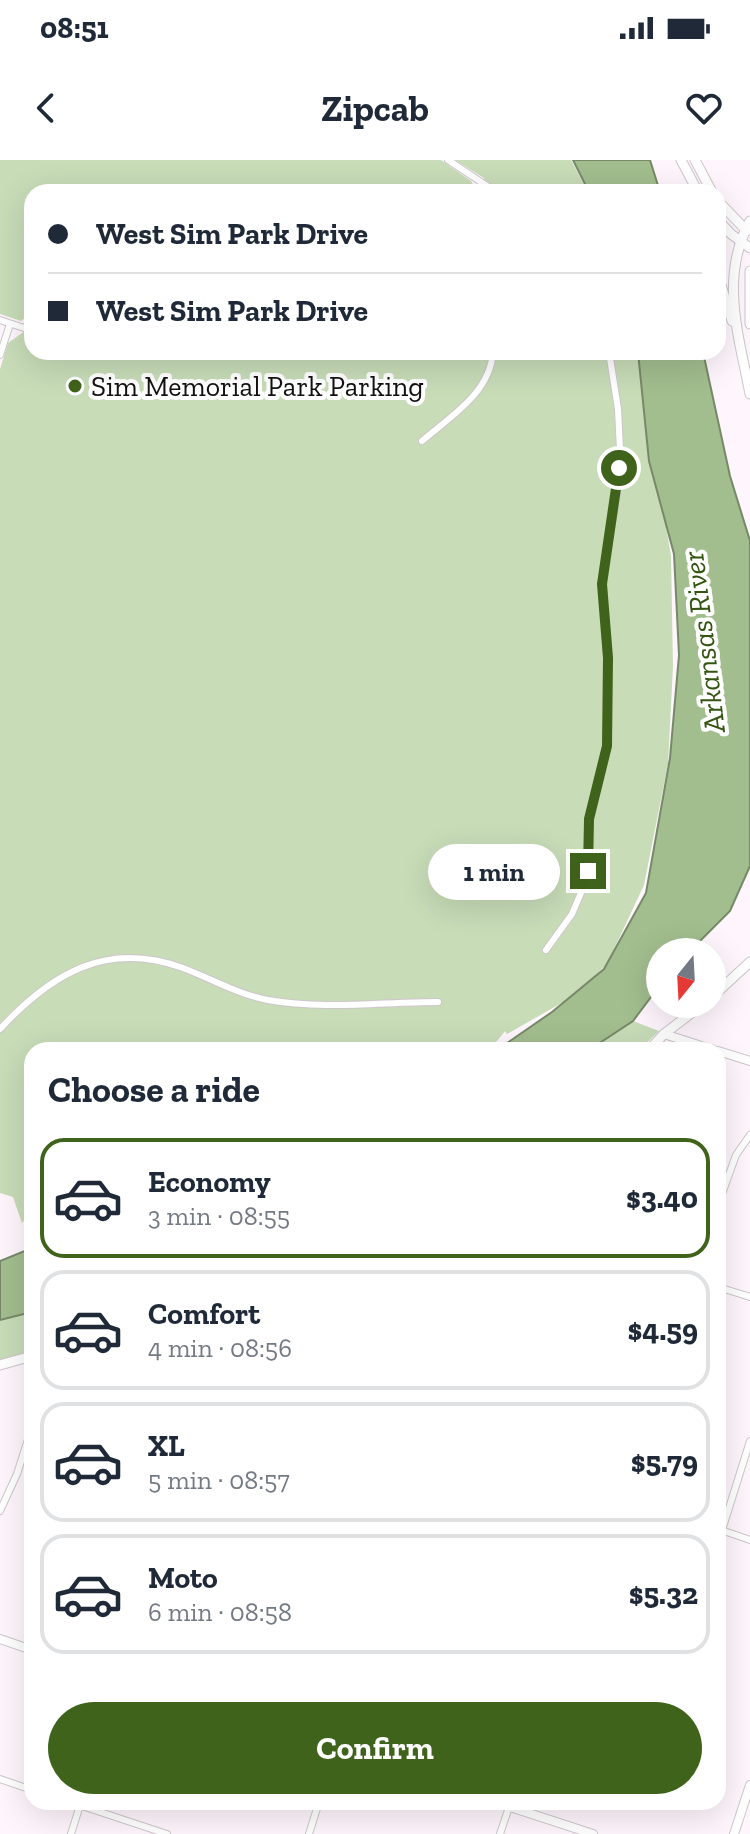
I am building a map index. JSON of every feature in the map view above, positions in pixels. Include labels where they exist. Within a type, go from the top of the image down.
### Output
[{"type":"main road","points":[[681,160],[688,184]]},
{"type":"main road","points":[[681,160],[694,184]]},
{"type":"main road","points":[[695,160],[708,184]]},
{"type":"main road","points":[[726,208],[748,228],[740,241],[732,286],[750,394]]},
{"type":"main road","points":[[726,228],[750,248]]},
{"type":"main road","points":[[750,271],[750,324]]},
{"type":"main road","points":[[726,299],[738,336]]},
{"type":"main road","points":[[726,984],[750,962]]},
{"type":"main road","points":[[656,1042],[685,1018]]},
{"type":"main road","points":[[0,1365],[24,1358]]},
{"type":"street","points":[[448,160],[484,184]]},
{"type":"street","points":[[0,320],[24,328]]},
{"type":"street","points":[[0,355],[10,324]]},
{"type":"street","points":[[422,441],[478,391],[491,360]]},
{"type":"street","points":[[546,950],[572,914],[586,881],[589,819],[607,746],[608,658],[602,584],[618,487],[620,450],[618,409],[610,360]]},
{"type":"street","points":[[0,1029],[65,973],[112,959],[166,962],[234,991],[270,1000],[323,1005],[438,1002]]},
{"type":"street","points":[[664,1034],[688,1042]]},
{"type":"street","points":[[726,1054],[750,1061]]},
{"type":"street","points":[[726,1183],[736,1155],[750,1135]]},
{"type":"street","points":[[726,1290],[750,1297]]},
{"type":"street","points":[[726,1512],[750,1441]]},
{"type":"street","points":[[0,1511],[24,1452]]},
{"type":"street","points":[[726,1532],[750,1540]]},
{"type":"street","points":[[0,1639],[24,1647]]},
{"type":"street","points":[[0,1779],[24,1787]]},
{"type":"street","points":[[734,1834],[750,1785]]},
{"type":"street","points":[[71,1834],[79,1810]]},
{"type":"street","points":[[98,1810],[167,1834]]},
{"type":"street","points":[[309,1834],[316,1810]]},
{"type":"street","points":[[500,1834],[508,1810]]},
{"type":"street","points":[[518,1810],[593,1834]]},
{"type":"shaded area","points":[[0,160],[441,160],[473,184],[24,184],[24,319],[21,321],[0,314]]},
{"type":"shaded area","points":[[455,160],[571,160],[584,184],[480,184],[484,178]]},
{"type":"shaded area","points":[[24,332],[24,360],[638,360],[671,556],[673,666],[668,764],[644,885],[607,964],[574,996],[507,1034],[505,1031],[495,1042],[24,1042],[22,1223],[13,1197],[0,1193],[0,369],[8,343]]},
{"type":"shaded area","points":[[633,1021],[659,1031],[647,1042],[601,1042]]},
{"type":"shaded area","points":[[24,1314],[24,1354],[0,1361],[0,1320]]},
{"type":"water","points":[[573,160],[650,160],[658,184],[585,184]]},
{"type":"water","name":"Arkansas River","points":[[639,360],[705,360],[730,476],[750,541],[750,866],[730,911],[703,938],[646,938],[646,1004],[633,1021],[601,1042],[509,1042],[552,1012],[604,969],[646,893],[670,758],[679,655],[674,554],[649,461]]},
{"type":"water","points":[[24,1251],[24,1314],[0,1320],[0,1261]]},
{"type":"place","name":"Sim Memorial Park Parking","points":[[75,386]]},
{"type":"route","points":[[588,871],[589,819],[607,746],[608,658],[602,584],[619,468]]}]
